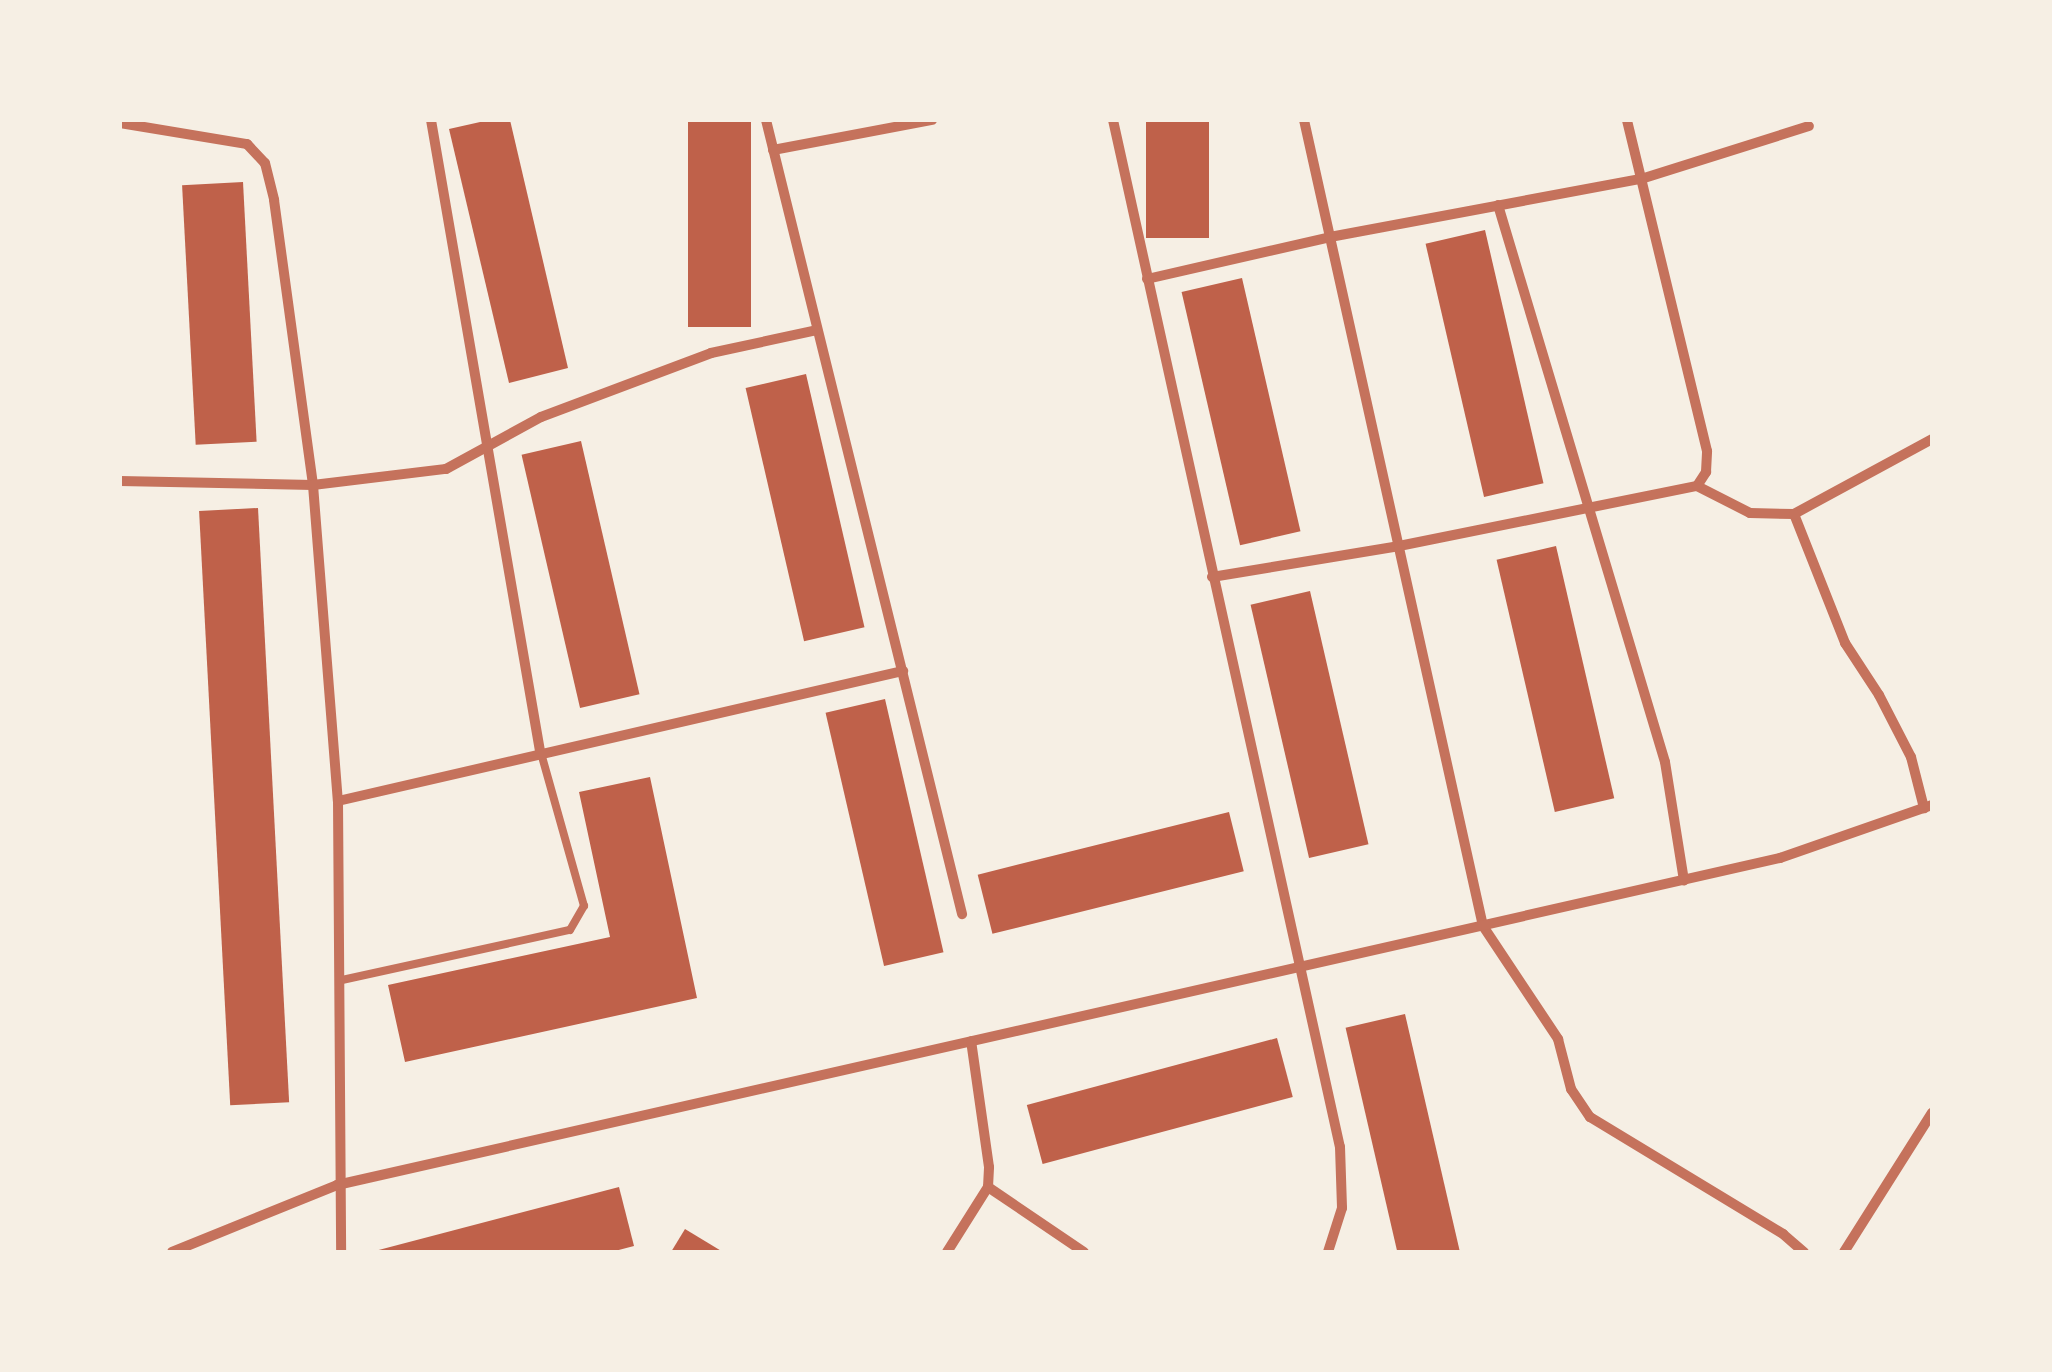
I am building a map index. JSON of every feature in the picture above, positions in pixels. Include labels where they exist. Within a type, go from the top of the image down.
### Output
[{"type":"street","points":[[431,120],[540,751]]},
{"type":"street","points":[[766,120],[962,914]]},
{"type":"street","points":[[773,150],[932,120]]},
{"type":"street","points":[[1113,120],[1343,1178],[1342,1208],[1328,1252]]},
{"type":"street","points":[[1304,120],[1483,926],[1558,1038],[1572,1089],[1590,1117],[1784,1234],[1804,1252]]},
{"type":"street","points":[[1626,120],[1707,451],[1706,472],[1697,486]]},
{"type":"street","points":[[120,124],[247,144],[265,163],[312,485],[338,801],[341,1252]]},
{"type":"street","points":[[1147,279],[1330,237],[1641,178],[1809,126]]},
{"type":"street","points":[[1498,205],[1592,508],[1664,762],[1684,880]]},
{"type":"street","points":[[120,481],[312,485],[446,469],[540,417],[711,353],[818,330]]},
{"type":"street","points":[[1212,577],[1399,546],[1697,486],[1750,513],[1794,514],[1932,439]]},
{"type":"street","points":[[172,1252],[338,1185],[1780,858],[1928,806],[1911,757],[1879,694],[1845,642],[1794,514]]},
{"type":"street","points":[[338,801],[540,751],[903,671]]},
{"type":"street","points":[[947,1252],[988,1187],[971,1041]]},
{"type":"street","points":[[1844,1252],[1932,1114]]},
{"type":"street","points":[[988,1187],[1084,1252]]},
{"type":"lane","points":[[342,980],[570,930],[584,906],[540,751]]},
{"type":"building","points":[[489,120],[510,120],[568,368],[509,383],[449,129]]},
{"type":"building","points":[[688,120],[751,120],[751,327],[688,327]]},
{"type":"building","points":[[1146,120],[1209,120],[1209,238],[1146,238]]},
{"type":"building","points":[[243,182],[257,442],[196,445],[182,185]]},
{"type":"building","points":[[1485,230],[1543,483],[1484,497],[1426,244]]},
{"type":"building","points":[[1242,278],[1300,531],[1240,545],[1182,292]]},
{"type":"building","points":[[806,374],[864,627],[804,641],[746,388]]},
{"type":"building","points":[[581,441],[639,694],[580,708],[522,455]]},
{"type":"building","points":[[258,508],[289,1102],[230,1105],[199,511]]},
{"type":"building","points":[[1556,546],[1614,798],[1555,812],[1497,560]]},
{"type":"building","points":[[1310,591],[1368,844],[1309,858],[1251,605]]},
{"type":"building","points":[[885,699],[943,952],[884,966],[826,713]]},
{"type":"building","points":[[650,777],[697,998],[405,1062],[388,985],[610,937],[579,792]]},
{"type":"building","points":[[1229,812],[1244,871],[992,934],[978,875]]},
{"type":"building","points":[[1405,1014],[1460,1252],[1397,1252],[1346,1028]]},
{"type":"building","points":[[1277,1038],[1293,1097],[1043,1164],[1027,1105]]},
{"type":"building","points":[[619,1187],[634,1246],[611,1252],[371,1252]]},
{"type":"building","points":[[685,1229],[723,1252],[671,1252]]}]
